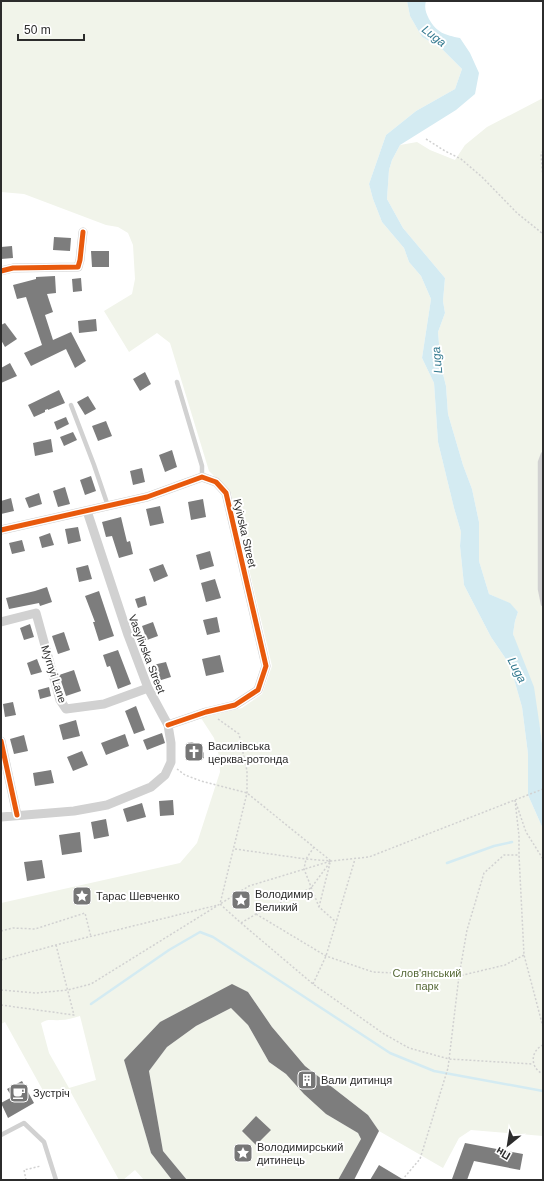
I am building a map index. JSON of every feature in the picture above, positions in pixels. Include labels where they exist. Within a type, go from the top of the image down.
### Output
[{"type":"street","points":[[1,271],[13,268],[78,267],[83,232]]},
{"type":"street","points":[[1,530],[147,497],[202,476]]},
{"type":"street","name":"Kyivska Street","points":[[168,725],[235,705],[258,690],[266,666],[226,493],[216,482],[202,476]]},
{"type":"street","name":"Vasylivska Street","points":[[1,817],[86,809],[107,805],[151,787],[165,775],[171,762],[171,742],[168,725],[148,688],[128,635],[87,511]]},
{"type":"street","name":"Myrnyi Lane","points":[[1,622],[36,614],[60,700],[66,709],[104,704],[148,688]]},
{"type":"street","points":[[1,741],[17,815]]},
{"type":"lane","points":[[176,382],[202,466],[202,476]]},
{"type":"lane","points":[[71,405],[108,506]]},
{"type":"lane","points":[[543,454],[540,462],[542,566],[540,589],[543,604]]},
{"type":"lane","points":[[1,1135],[24,1123],[44,1142],[56,1180]]},
{"type":"path","points":[[426,139],[461,159],[482,177],[517,213],[543,234]]},
{"type":"path","points":[[543,151],[541,154],[543,178]]},
{"type":"path","points":[[208,712],[239,734],[247,771],[247,793],[220,904]]},
{"type":"path","points":[[176,768],[185,775],[201,781],[247,793],[331,861]]},
{"type":"path","points":[[1,990],[36,993],[68,990],[91,984],[249,886],[331,861],[369,857],[543,789]]},
{"type":"path","points":[[515,800],[526,832],[543,859]]},
{"type":"path","points":[[515,800],[519,836],[524,955],[543,1027]]},
{"type":"path","points":[[314,847],[306,859],[304,869],[319,907],[336,922]]},
{"type":"path","points":[[234,849],[331,861]]},
{"type":"path","points":[[402,1180],[420,1159],[448,1068],[459,976],[467,930],[484,873],[504,855],[519,855]]},
{"type":"path","points":[[313,984],[326,956],[356,858]]},
{"type":"path","points":[[241,923],[256,914],[311,888],[331,861]]},
{"type":"path","points":[[319,907],[331,861]]},
{"type":"path","points":[[220,904],[313,984],[384,1034],[410,1048],[449,1059],[533,1064]]},
{"type":"path","points":[[1,960],[220,904]]},
{"type":"path","points":[[1,931],[12,928],[34,929],[85,913],[91,937]]},
{"type":"path","points":[[256,914],[326,956],[373,972],[459,976],[505,965],[524,955]]},
{"type":"path","points":[[1,1005],[74,1015],[56,945]]},
{"type":"path","points":[[543,1045],[534,1052],[533,1056],[533,1064],[538,1071],[543,1074]]},
{"type":"path","points":[[26,1180],[24,1170],[41,1166]]},
{"type":"green space","name":"Слов'янський парк","points":[[1,1],[407,1],[410,16],[422,37],[441,48],[462,69],[455,89],[416,111],[386,135],[369,184],[382,222],[404,248],[409,262],[421,276],[431,299],[422,358],[434,383],[438,442],[461,532],[460,546],[464,585],[491,637],[510,665],[522,707],[528,754],[528,795],[543,829],[543,1136],[471,1130],[459,1138],[443,1168],[379,1131],[368,1115],[305,1066],[272,1027],[248,992],[232,985],[160,1022],[124,1060],[151,1153],[172,1180],[144,1180],[135,1170],[123,1180],[119,1180],[69,1089],[46,1096],[5,1022],[1,1024],[1,903],[180,863],[197,843],[220,772],[219,756],[214,738],[201,718],[242,708],[262,694],[272,666],[231,493],[209,471],[170,343],[157,333],[129,352],[104,311],[132,294],[135,279],[133,245],[128,233],[118,227],[106,225],[24,194],[1,192]],"holes":[[[80,1016],[96,1080],[69,1088],[49,1053],[41,1023],[48,1020],[65,1020]]]},
{"type":"green space","points":[[543,98],[543,454],[540,462],[541,567],[543,604],[543,751],[540,728],[513,634],[518,612],[509,603],[489,594],[479,561],[479,522],[472,489],[463,465],[448,414],[446,386],[441,366],[438,332],[445,313],[443,301],[445,278],[403,228],[387,199],[389,170],[392,160],[400,145],[417,142],[430,150],[455,160],[465,145],[487,127]]},
{"type":"green space","points":[[231,1008],[248,1025],[269,1062],[286,1074],[326,1114],[358,1133],[361,1139],[338,1180],[187,1180],[163,1151],[149,1071],[167,1047],[196,1026]]},
{"type":"water","name":"Luga","points":[[407,1],[426,1],[426,10],[432,24],[442,33],[460,38],[470,53],[479,73],[475,94],[456,110],[400,145],[392,160],[389,170],[387,199],[403,228],[445,278],[443,301],[445,313],[438,332],[441,366],[446,386],[448,414],[463,465],[472,489],[479,522],[479,561],[489,594],[510,603],[518,612],[513,634],[534,687],[543,751],[543,829],[528,795],[528,754],[522,707],[510,665],[491,637],[464,585],[460,546],[461,532],[438,442],[434,383],[422,358],[431,299],[421,276],[409,262],[404,248],[382,222],[369,184],[386,135],[416,111],[455,89],[462,69],[441,48],[422,37],[410,16]]},
{"type":"building","points":[[54,237],[71,238],[70,251],[53,250]]},
{"type":"building","points":[[12,246],[13,258],[1,259],[1,247]]},
{"type":"building","points":[[91,251],[109,251],[109,267],[92,267]]},
{"type":"building","points":[[55,276],[56,293],[47,294],[53,312],[45,315],[53,340],[71,332],[86,361],[75,368],[66,349],[31,366],[24,353],[42,345],[26,297],[17,299],[13,285],[36,279],[36,277]]},
{"type":"building","points":[[81,278],[82,291],[73,292],[72,279]]},
{"type":"building","points":[[96,319],[97,331],[79,333],[78,321]]},
{"type":"building","points":[[5,323],[17,339],[5,347],[1,340],[1,325]]},
{"type":"building","points":[[10,363],[17,376],[1,383],[1,368]]},
{"type":"building","points":[[145,372],[151,384],[140,391],[133,379]]},
{"type":"building","points":[[59,390],[65,403],[45,410],[45,412],[34,417],[28,405]]},
{"type":"building","points":[[88,396],[96,409],[85,415],[77,402]]},
{"type":"building","points":[[66,417],[69,424],[57,430],[54,422]]},
{"type":"building","points":[[106,421],[112,436],[98,441],[92,426]]},
{"type":"building","points":[[73,432],[77,440],[64,446],[60,437]]},
{"type":"building","points":[[51,439],[53,452],[35,456],[33,443]]},
{"type":"building","points":[[172,450],[177,467],[165,472],[159,455]]},
{"type":"building","points":[[142,468],[145,482],[133,485],[130,471]]},
{"type":"building","points":[[91,476],[96,491],[85,495],[80,480]]},
{"type":"building","points":[[65,487],[70,504],[58,507],[53,491]]},
{"type":"building","points":[[39,493],[42,504],[29,508],[25,498]]},
{"type":"building","points":[[11,498],[14,511],[1,514],[1,501]]},
{"type":"building","points":[[203,499],[206,517],[191,520],[188,502]]},
{"type":"building","points":[[160,506],[164,523],[150,526],[146,509]]},
{"type":"building","points":[[121,517],[127,542],[130,541],[133,554],[119,558],[112,536],[106,537],[102,522]]},
{"type":"building","points":[[78,527],[81,541],[68,544],[65,529]]},
{"type":"building","points":[[50,533],[54,545],[42,548],[39,537]]},
{"type":"building","points":[[22,540],[25,551],[12,554],[9,543]]},
{"type":"building","points":[[210,551],[214,566],[200,570],[196,555]]},
{"type":"building","points":[[163,564],[168,576],[154,582],[149,569]]},
{"type":"building","points":[[88,565],[92,579],[79,582],[76,568]]},
{"type":"building","points":[[215,579],[221,598],[206,602],[201,583]]},
{"type":"building","points":[[47,587],[52,602],[40,606],[39,603],[9,609],[6,598]]},
{"type":"building","points":[[99,591],[114,636],[99,641],[93,622],[95,622],[85,596]]},
{"type":"building","points":[[145,596],[147,605],[138,608],[135,599]]},
{"type":"building","points":[[217,617],[220,632],[207,635],[203,620]]},
{"type":"building","points":[[153,622],[158,636],[147,640],[142,626]]},
{"type":"building","points":[[30,624],[34,637],[24,640],[20,628]]},
{"type":"building","points":[[64,632],[70,650],[58,654],[52,636]]},
{"type":"building","points":[[118,650],[131,684],[118,689],[110,666],[107,667],[103,655]]},
{"type":"building","points":[[220,655],[224,672],[206,676],[202,659]]},
{"type":"building","points":[[37,659],[42,672],[31,675],[27,663]]},
{"type":"building","points":[[166,662],[171,677],[158,681],[153,665]]},
{"type":"building","points":[[74,670],[81,691],[66,696],[59,675]]},
{"type":"building","points":[[49,687],[51,696],[40,699],[38,690]]},
{"type":"building","points":[[13,702],[16,715],[5,717],[3,704]]},
{"type":"building","points":[[136,706],[145,730],[134,734],[125,711]]},
{"type":"building","points":[[76,720],[80,736],[63,740],[59,725]]},
{"type":"building","points":[[162,733],[165,743],[147,750],[143,740]]},
{"type":"building","points":[[125,734],[129,746],[106,755],[101,743]]},
{"type":"building","points":[[24,735],[28,751],[14,754],[10,739]]},
{"type":"building","name":"Василівська церква-ротонда","points":[[192,742],[198,745],[204,753],[204,758],[199,760],[189,759],[185,755],[185,747],[187,743]]},
{"type":"building","points":[[82,751],[88,765],[73,771],[67,757]]},
{"type":"building","points":[[51,770],[54,783],[35,786],[33,773]]},
{"type":"building","points":[[173,800],[174,815],[160,816],[159,801]]},
{"type":"building","points":[[142,803],[146,817],[127,822],[123,809]]},
{"type":"building","points":[[106,819],[109,836],[94,839],[91,822]]},
{"type":"building","points":[[80,832],[82,852],[62,855],[59,835]]},
{"type":"building","points":[[42,860],[45,878],[27,881],[24,862]]},
{"type":"building","name":"Вали дитинця","points":[[232,984],[248,992],[272,1027],[305,1066],[368,1115],[379,1131],[354,1180],[338,1180],[361,1139],[358,1133],[326,1114],[304,1094],[286,1074],[269,1062],[248,1025],[231,1008],[196,1026],[167,1047],[149,1071],[163,1151],[187,1180],[172,1180],[151,1153],[124,1060],[160,1022]]},
{"type":"building","name":"Зустріч","points":[[22,1081],[34,1103],[8,1118],[1,1103],[12,1097],[7,1089]]},
{"type":"building","points":[[256,1116],[271,1130],[256,1145],[242,1131]]},
{"type":"building","points":[[465,1143],[523,1154],[520,1170],[474,1161],[467,1180],[452,1179]]},
{"type":"building","points":[[379,1165],[404,1180],[370,1180]]},
{"type":"waterway","points":[[447,863],[494,846],[512,842]]},
{"type":"waterway","points":[[91,1004],[169,950],[200,932],[213,937],[390,1053],[434,1071],[543,1091]]},
{"type":"cycle path","points":[[1,271],[13,268],[78,267],[83,232]]},
{"type":"cycle path","points":[[1,530],[147,497],[202,477],[216,482],[226,493],[266,666],[258,690],[235,705],[206,712],[168,725]]},
{"type":"cycle path","points":[[1,741],[17,815]]},
{"type":"place","name":"Василівська церква-ротонда","points":[[194,752]]},
{"type":"place","name":"Тарас Шевченко","points":[[82,896]]},
{"type":"place","name":"Володимир Великий","points":[[241,900]]},
{"type":"place","name":"Вали дитинця","points":[[307,1080]]},
{"type":"place","name":"Зустріч","points":[[19,1093]]},
{"type":"place","name":"Володимирський дитинець","points":[[243,1153]]}]
